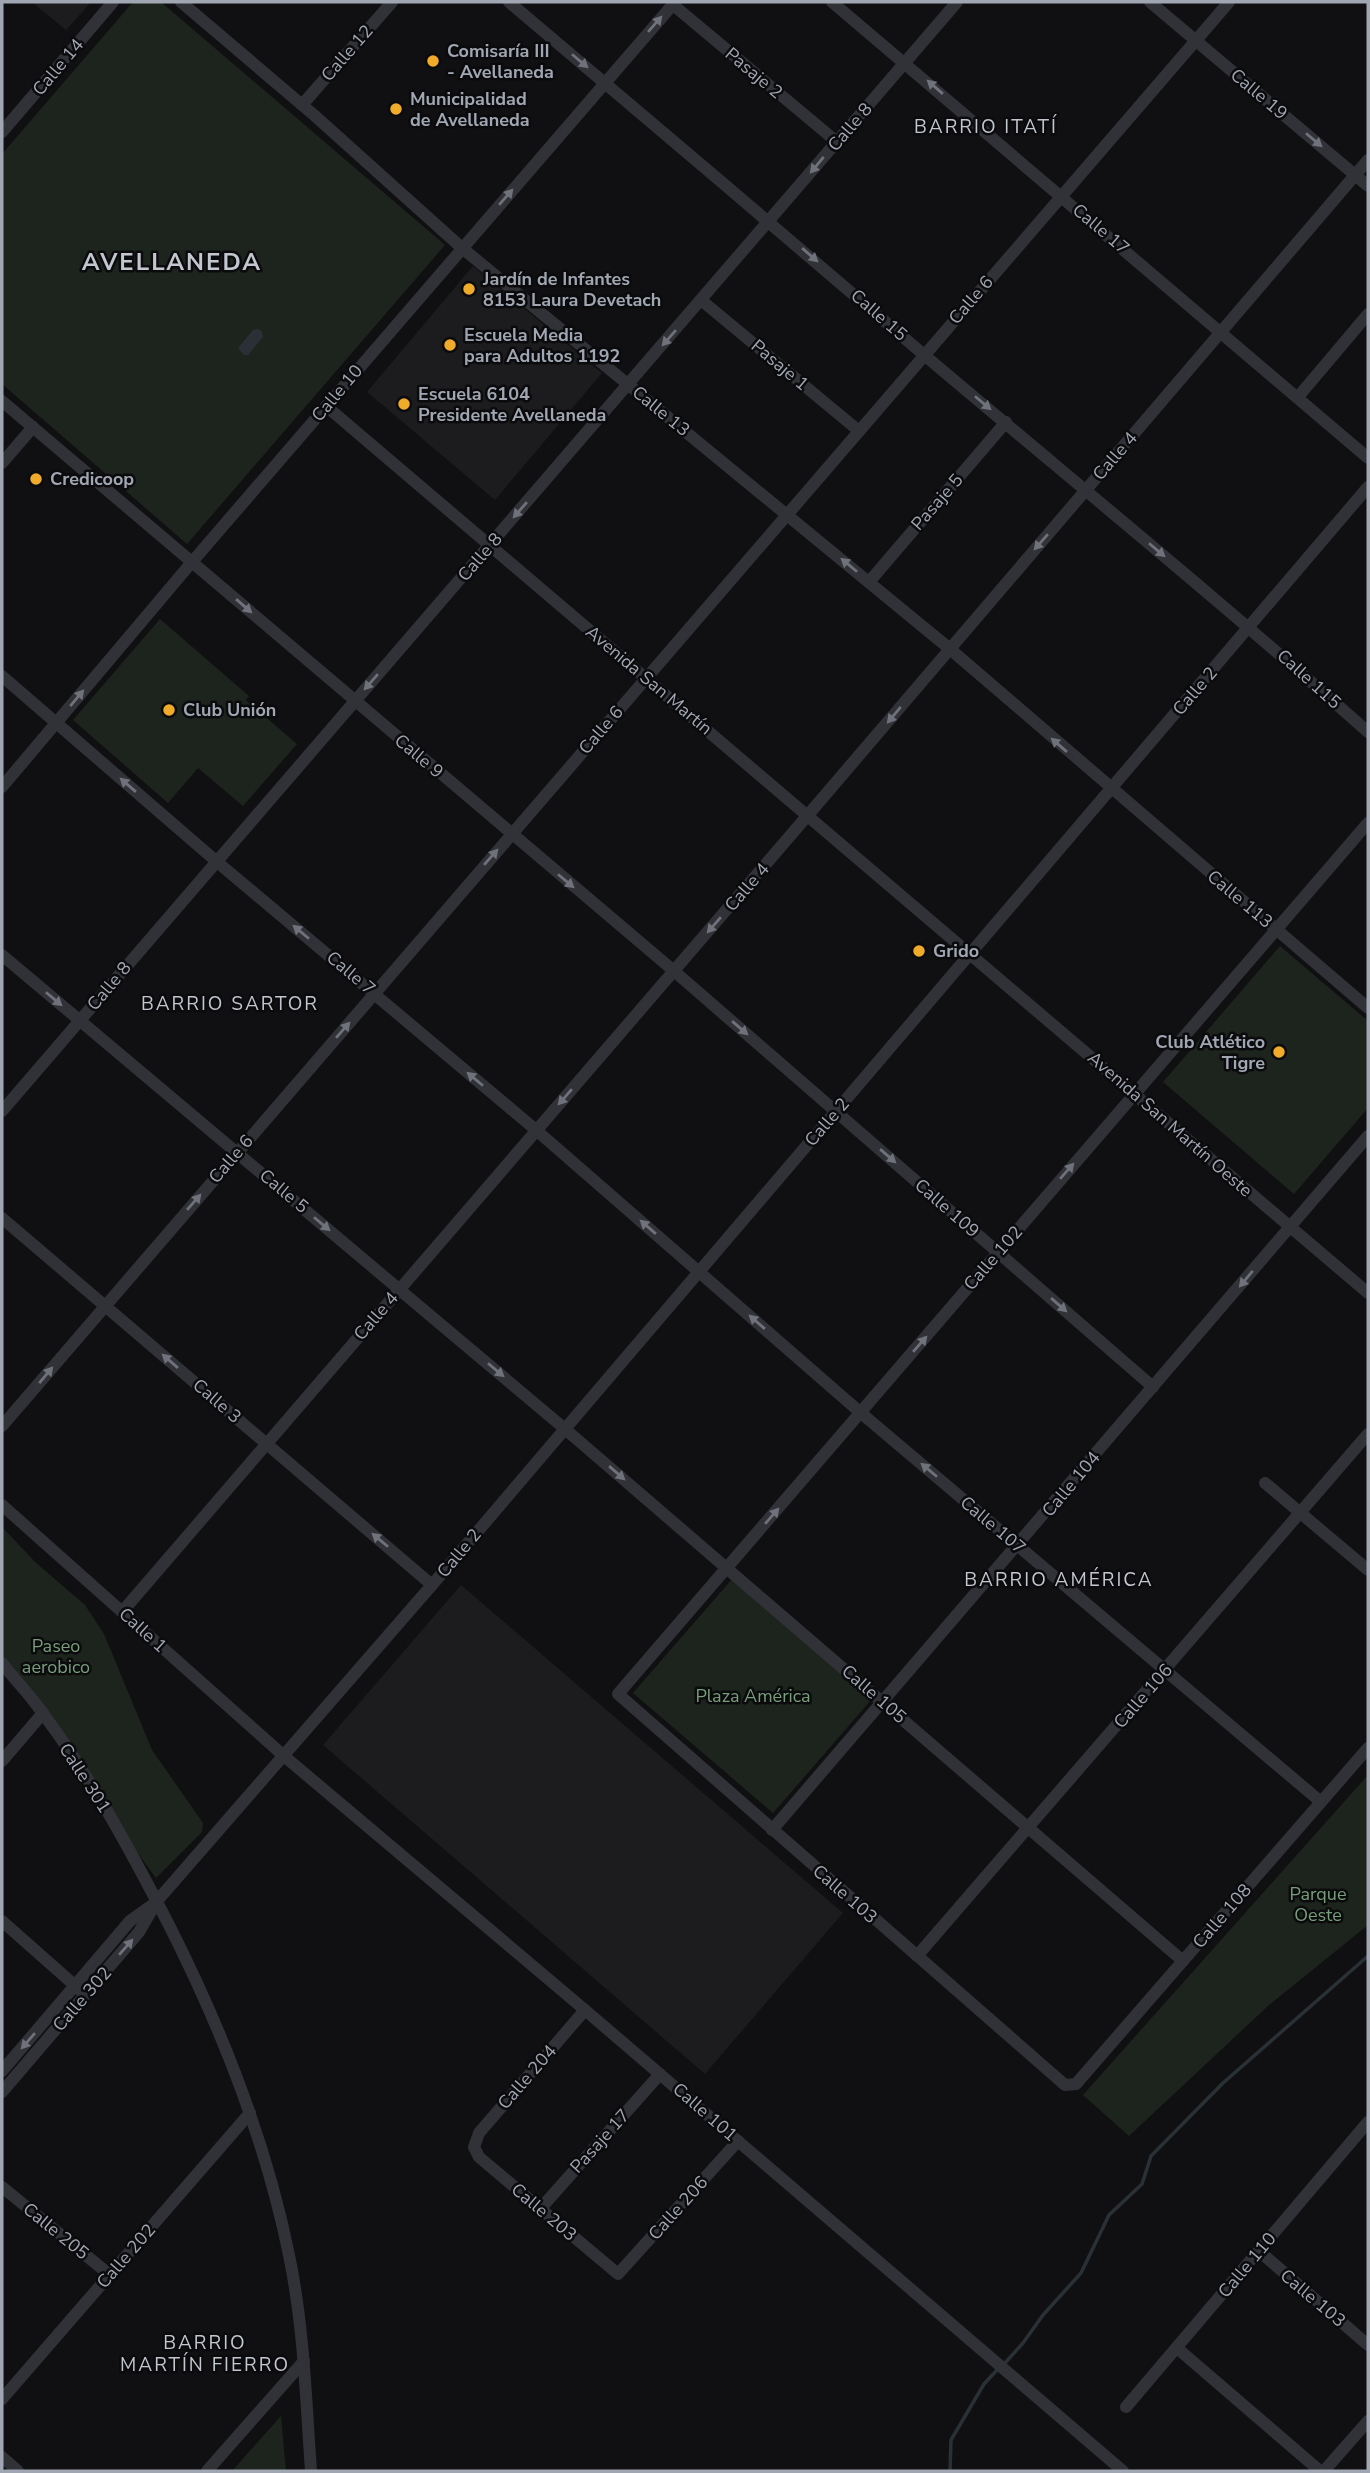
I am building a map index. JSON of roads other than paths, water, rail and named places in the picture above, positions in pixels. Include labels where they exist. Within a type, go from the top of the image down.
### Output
[{"type":"street","name":"Calle 14","points":[[3,129],[113,2]]},
{"type":"street","name":"Calle 13","points":[[181,2],[302,105],[462,248],[950,649],[1111,789]]},
{"type":"street","name":"Calle 12","points":[[302,105],[392,2]]},
{"type":"street","name":"Calle 15","points":[[509,2],[770,221],[924,355],[1250,627]]},
{"type":"street","name":"Calle 17","points":[[832,2],[906,62],[1368,458]]},
{"type":"street","name":"Calle 8","points":[[2,1111],[957,2]]},
{"type":"street","name":"Calle 19","points":[[1150,2],[1368,186]]},
{"type":"street","name":"Calle 6","points":[[2,1426],[1229,2]]},
{"type":"street","name":"Calle 10","points":[[2,787],[673,3]]},
{"type":"street","name":"Pasaje 2","points":[[673,3],[837,142]]},
{"type":"street","name":"Calle 4","points":[[122,1612],[808,816],[1368,160]]},
{"type":"street","name":"Pasaje 1","points":[[701,300],[859,431]]},
{"type":"street","points":[[1298,397],[1368,314]]},
{"type":"street","name":"Calle 9","points":[[2,401],[836,1111]]},
{"type":"street","name":"Avenida San Martín","points":[[326,406],[971,954]]},
{"type":"street","name":"Pasaje 5","points":[[869,582],[1006,422]]},
{"type":"street","points":[[2,463],[33,427]]},
{"type":"street","name":"Calle 2","points":[[284,1756],[1368,488]]},
{"type":"street","name":"Calle 115","points":[[1250,627],[1368,732]]},
{"type":"street","name":"Calle 7","points":[[2,676],[699,1272]]},
{"type":"street","name":"Calle 113","points":[[1111,789],[1368,1009]]},
{"type":"street","name":"Calle 102","points":[[618,1695],[1368,823]]},
{"type":"street","name":"Avenida San Martín Oeste","points":[[971,954],[1368,1293]]},
{"type":"street","name":"Calle 5","points":[[2,955],[565,1429]]},
{"type":"street","name":"Calle 109","points":[[836,1111],[1153,1387]]},
{"type":"street","name":"Calle 104","points":[[772,1830],[1368,1136]]},
{"type":"street","name":"Calle 3","points":[[2,1218],[432,1584]]},
{"type":"street","name":"Calle 107","points":[[699,1272],[861,1413],[1321,1802]]},
{"type":"street","name":"Calle 105","points":[[565,1429],[1183,1961]]},
{"type":"street","name":"Calle 106","points":[[916,1956],[1368,1434]]},
{"type":"street","points":[[1265,1483],[1368,1570]]},
{"type":"street","name":"Calle 1","points":[[2,1505],[284,1756]]},
{"type":"street","name":"Calle 301","points":[[2,1663],[43,1713],[104,1806],[157,1902],[223,2039],[250,2113],[290,2259],[304,2361],[311,2471]]},
{"type":"street","name":"Calle 103","points":[[618,1695],[1065,2085],[1076,2084]]},
{"type":"street","points":[[2,1761],[43,1713]]},
{"type":"street","name":"Calle 108","points":[[1076,2084],[1368,1748]]},
{"type":"street","name":"Calle 302","points":[[2,2071],[139,1932],[157,1902],[284,1756]]},
{"type":"street","name":"Calle 101","points":[[284,1756],[1123,2471]]},
{"type":"street","points":[[2,1921],[80,1990]]},
{"type":"street","name":"Calle 302","points":[[2,2092],[80,1990]]},
{"type":"street","name":"Calle 204","points":[[474,2147],[479,2133],[585,2010]]},
{"type":"street","name":"Pasaje 17","points":[[541,2208],[660,2074]]},
{"type":"street","name":"Calle 202","points":[[2,2399],[250,2113]]},
{"type":"street","name":"Calle 110","points":[[1126,2407],[1368,2122]]},
{"type":"street","name":"Calle 206","points":[[618,2274],[738,2141]]},
{"type":"street","name":"Calle 203","points":[[474,2147],[479,2157],[618,2274]]},
{"type":"street","name":"Calle 205","points":[[2,2187],[110,2275]]},
{"type":"street","name":"Calle 103","points":[[1259,2251],[1368,2345]]},
{"type":"street","points":[[1177,2348],[1322,2471],[1368,2421]]},
{"type":"street","points":[[207,2471],[304,2361]]},
{"type":"street","points":[[2,2457],[18,2471]]},
{"type":"waterway","points":[[1004,2364],[1081,2273],[1109,2215],[1142,2184],[1151,2156],[1223,2083],[1368,1956]]},
{"type":"waterway","points":[[950,2471],[951,2440],[984,2384],[998,2369]]},
{"type":"place","name":"Comisaría III - Avellaneda","points":[[433,61]]},
{"type":"place","name":"Municipalidad de Avellaneda","points":[[396,109]]},
{"type":"place","name":"Jardín de Infantes 8153 Laura Devetach","points":[[469,289]]},
{"type":"place","name":"Escuela Media para Adultos 1192","points":[[450,345]]},
{"type":"place","name":"Escuela 6104 Presidente Avellaneda","points":[[404,404]]},
{"type":"place","name":"Credicoop","points":[[36,479]]},
{"type":"place","name":"Club Unión","points":[[169,710]]},
{"type":"place","name":"Grido","points":[[919,951]]},
{"type":"place","name":"Club Atlético Tigre","points":[[1279,1052]]},
{"type":"district","name":"BARRIO ITATÍ","points":[[986,127]]},
{"type":"district","name":"AVELLANEDA","points":[[172,262]]},
{"type":"district","name":"BARRIO SARTOR","points":[[230,1004]]},
{"type":"district","name":"BARRIO AMÉRICA","points":[[1059,1580]]},
{"type":"district","name":"BARRIO MARTÍN FIERRO","points":[[205,2354]]},
{"type":"park label","name":"Paseo aerobico","points":[[56,1656]]},
{"type":"park label","name":"Plaza América","points":[[753,1696]]},
{"type":"park label","name":"Parque Oeste","points":[[1318,1904]]}]
